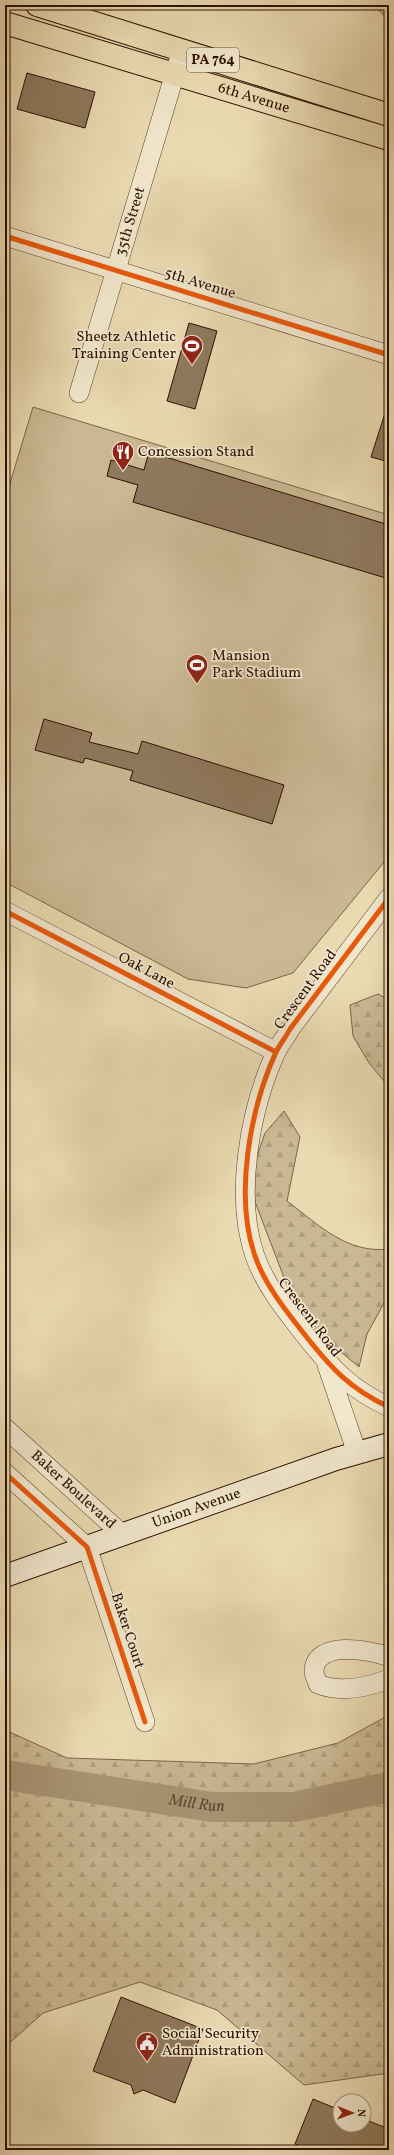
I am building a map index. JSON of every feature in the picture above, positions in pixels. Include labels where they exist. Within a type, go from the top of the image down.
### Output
[{"type":"main road","name":"6th Avenue","points":[[36,5],[389,115]]},
{"type":"main road","name":"6th Avenue","points":[[5,23],[389,139]]},
{"type":"main road","name":"Union Avenue","points":[[5,1576],[357,1453],[389,1444]]},
{"type":"street","name":"35th Street","points":[[79,393],[182,50]]},
{"type":"street","name":"5th Avenue","points":[[5,236],[389,355]]},
{"type":"street","name":"Crescent Road","points":[[389,898],[290,1029],[276,1052],[256,1110],[249,1144],[245,1207],[248,1233],[255,1257],[267,1282],[290,1316],[326,1361],[354,1388],[389,1406]]},
{"type":"street","name":"Oak Lane","points":[[5,911],[276,1052]]},
{"type":"street","name":"Crescent Road","points":[[326,1361],[357,1453]]},
{"type":"street","name":"Baker Boulevard","points":[[5,1428],[123,1535]]},
{"type":"street","points":[[5,1473],[87,1547]]},
{"type":"street","name":"Baker Court","points":[[87,1547],[145,1722]]},
{"type":"street","points":[[389,1657],[375,1652],[346,1650],[328,1652],[318,1660],[314,1672],[318,1684],[329,1688],[376,1684],[389,1679]]},
{"type":"green space","points":[[373,5],[389,5],[389,20]]},
{"type":"green space","name":"Mansion Park Stadium","points":[[33,407],[389,515],[389,856],[293,973],[246,988],[188,979],[5,882],[5,500]]},
{"type":"green space","points":[[378,994],[389,1000],[389,1087],[369,1063],[353,1036],[350,1005]]},
{"type":"green space","points":[[284,1111],[300,1137],[287,1201],[334,1236],[360,1247],[389,1249],[389,1294],[367,1334],[359,1367],[299,1317],[254,1199],[255,1162],[265,1133]]},
{"type":"green space","points":[[389,1715],[389,2073],[304,2085],[217,2010],[140,1982],[43,2013],[5,2047],[5,1730],[67,1758],[254,1764],[338,1743]]},
{"type":"building","points":[[27,73],[95,92],[85,128],[17,109]]},
{"type":"building","name":"Sheetz Athletic Training Center","points":[[189,323],[217,331],[195,409],[167,401]]},
{"type":"building","points":[[386,410],[389,410],[389,462],[371,457]]},
{"type":"building","points":[[149,452],[389,525],[389,579],[133,502],[138,485],[107,476],[111,460],[144,470]]},
{"type":"building","points":[[44,719],[92,733],[89,742],[138,754],[142,741],[284,785],[272,824],[130,780],[133,771],[85,758],[83,763],[35,750]]},
{"type":"building","points":[[121,1997],[203,2029],[175,2103],[143,2090],[134,2094],[131,2085],[93,2071]]},
{"type":"building","points":[[313,2099],[332,2107],[332,2133],[372,2133],[372,2122],[389,2129],[389,2143],[386,2150],[311,2150],[295,2144]]},
{"type":"waterway","name":"Mill Run","points":[[5,1775],[212,1807],[294,1807],[389,1787]]},
{"type":"cycle path","points":[[5,236],[389,355]]},
{"type":"cycle path","points":[[389,898],[290,1029],[276,1052],[259,1099],[252,1126],[246,1180],[246,1207],[249,1232],[259,1267],[270,1287],[283,1307],[314,1347],[333,1368],[363,1393],[389,1407]]},
{"type":"cycle path","points":[[5,911],[276,1052]]},
{"type":"cycle path","points":[[5,1473],[87,1547],[145,1722]]},
{"type":"place","name":"Sheetz Athletic Training Center","points":[[192,366]]},
{"type":"place","name":"Concession Stand","points":[[123,472]]},
{"type":"place","name":"Mansion Park Stadium","points":[[197,684]]},
{"type":"place","name":"Social Security Administration","points":[[147,2062]]}]
